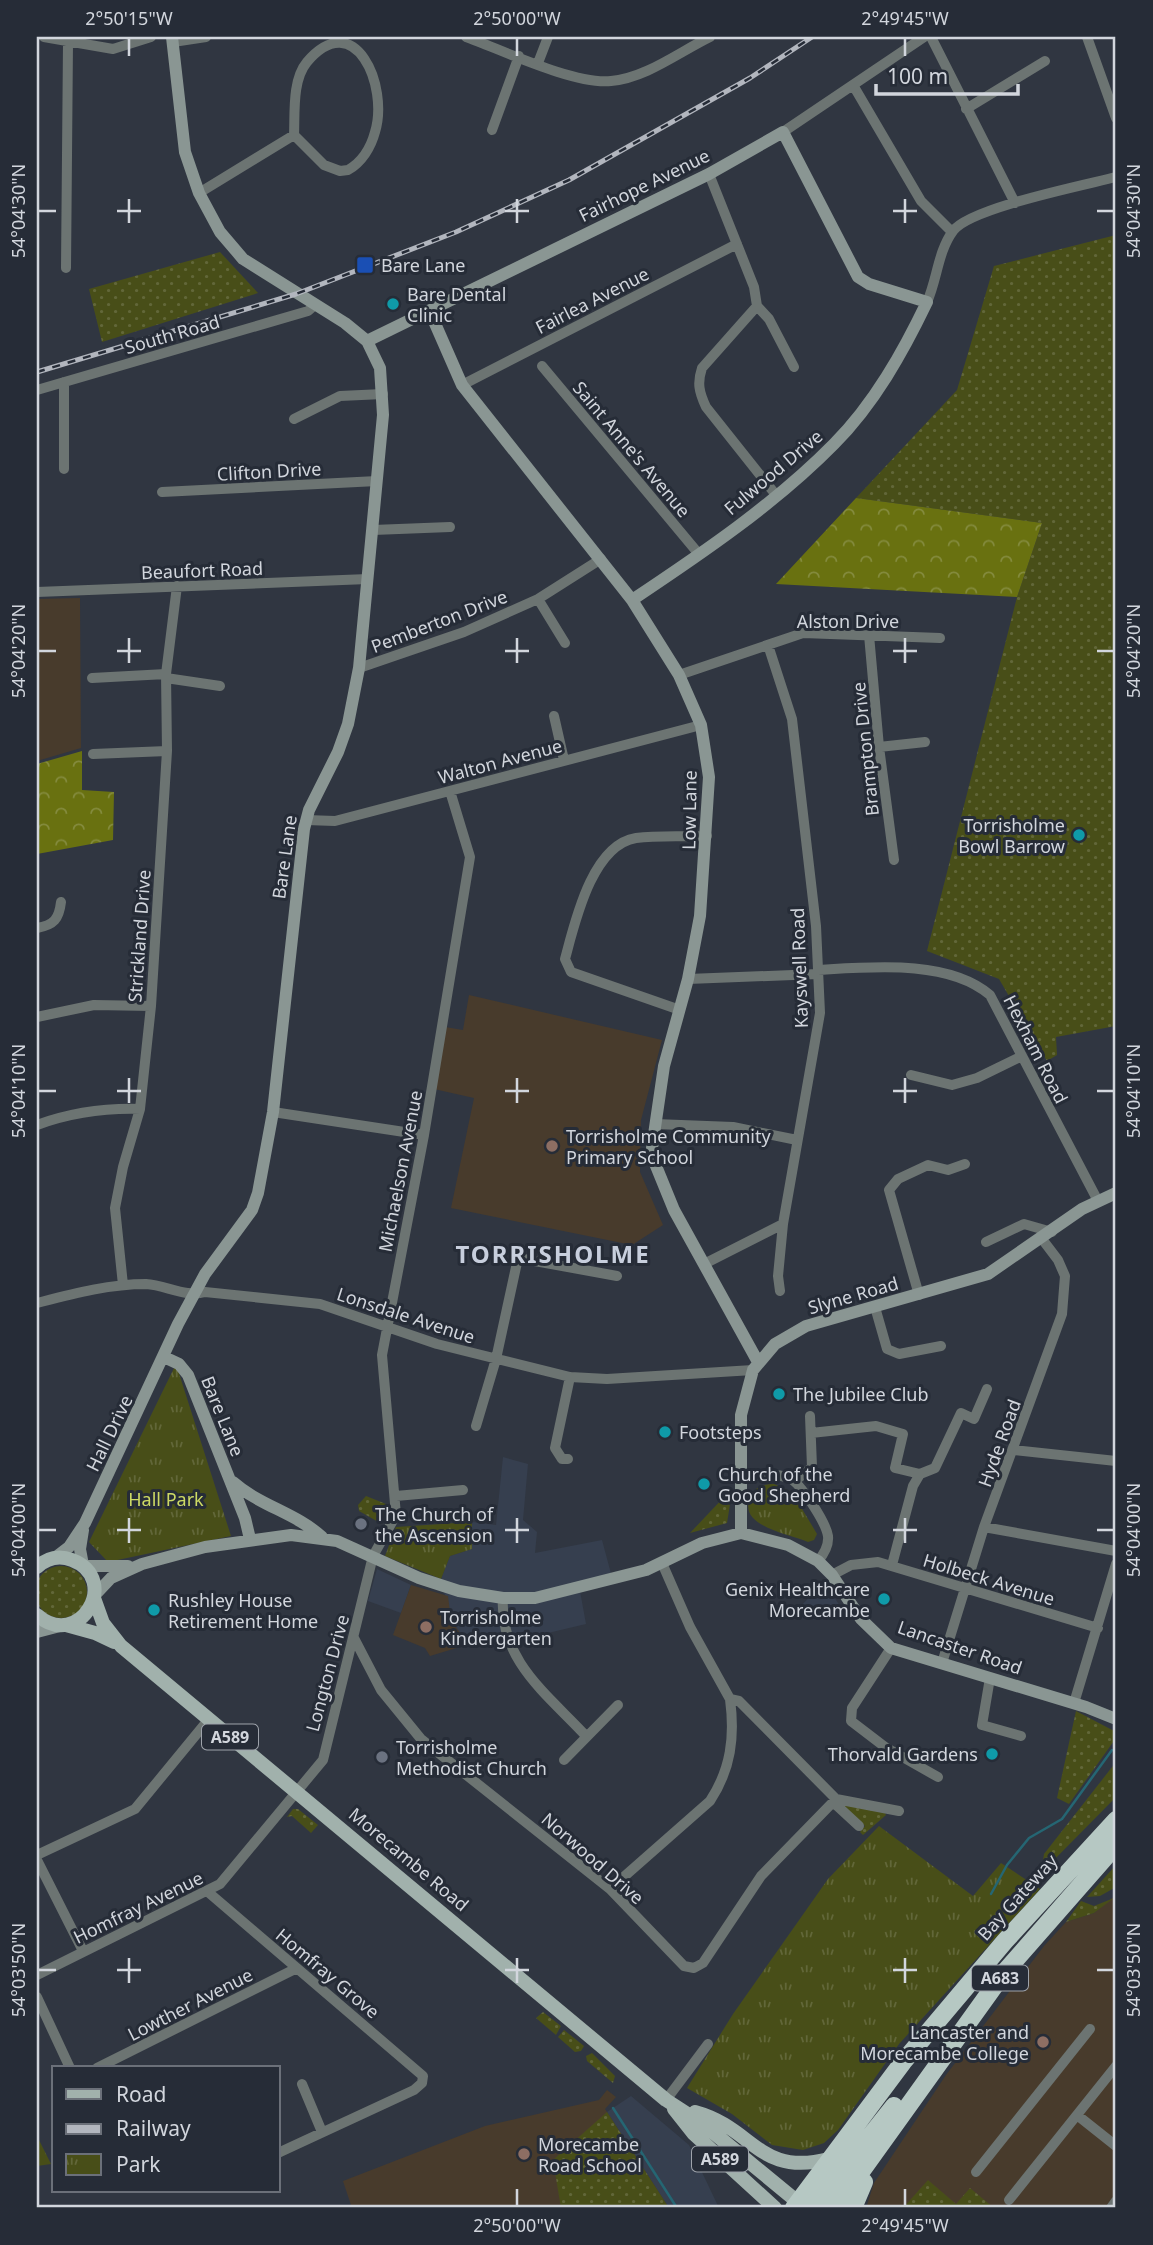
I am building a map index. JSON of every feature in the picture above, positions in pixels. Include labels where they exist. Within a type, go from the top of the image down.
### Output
[{"type":"highway","name":"Bay Gateway","points":[[803,2207],[829,2159],[903,2062],[1005,1941],[1116,1820]]},
{"type":"highway","name":"A683","points":[[835,2208],[1023,1949],[1116,1845]]},
{"type":"highway","points":[[803,2207],[936,2049],[959,2034]]},
{"type":"highway","points":[[853,2208],[858,2190],[888,2147],[897,2121]]},
{"type":"main road","points":[[37,1567],[48,1557],[67,1558],[83,1566]]},
{"type":"main road","name":"A589","points":[[83,1566],[92,1579],[94,1597]]},
{"type":"main road","points":[[65,1625],[83,1616],[94,1597]]},
{"type":"main road","name":"Morecambe Road","points":[[94,1597],[103,1623],[121,1646],[672,2104],[803,2207]]},
{"type":"main road","name":"A589","points":[[37,1615],[52,1624],[65,1625]]},
{"type":"main road","name":"Morecambe Road","points":[[65,1625],[95,1633],[121,1646]]},
{"type":"main road","points":[[672,2104],[731,2127],[770,2158],[783,2163],[803,2165],[829,2159]]},
{"type":"main road","name":"Morecambe Road","points":[[672,2104],[693,2133],[775,2208]]},
{"type":"street","points":[[44,37],[113,49],[151,37]]},
{"type":"street","points":[[206,37],[172,39],[183,140],[199,192],[220,232],[243,259],[315,304],[367,341]]},
{"type":"street","points":[[466,37],[586,80],[611,81],[642,73],[698,40],[710,37]]},
{"type":"street","points":[[538,63],[548,37]]},
{"type":"street","name":"Fairhope Avenue","points":[[367,341],[709,174],[783,132],[923,37]]},
{"type":"street","points":[[931,37],[1015,203]]},
{"type":"street","points":[[1087,37],[1116,118]]},
{"type":"street","points":[[66,268],[68,43]]},
{"type":"street","points":[[340,44],[354,48],[365,57],[376,78],[379,96],[378,120],[362,158],[348,170],[331,168],[294,135],[296,96],[307,62],[330,46],[340,44]]},
{"type":"street","points":[[492,130],[519,56]]},
{"type":"street","points":[[966,109],[1045,61]]},
{"type":"street","points":[[853,85],[921,201],[952,232],[967,220],[1015,203],[1116,177]]},
{"type":"street","points":[[783,132],[858,277],[882,289],[927,302]]},
{"type":"street","points":[[199,192],[294,135]]},
{"type":"street","points":[[709,174],[757,297],[757,306],[707,362],[698,380],[706,407],[776,495]]},
{"type":"street","name":"Fulwood Drive","points":[[632,600],[776,495],[836,443],[891,371],[927,302],[952,232]]},
{"type":"street","name":"Fairlea Avenue","points":[[462,386],[737,244]]},
{"type":"street","name":"South Road","points":[[37,390],[308,311],[315,304]]},
{"type":"street","points":[[757,306],[769,319],[794,367]]},
{"type":"street","name":"Low Lane","points":[[430,312],[462,386],[632,600],[679,675],[701,725],[709,777],[707,836],[698,932],[664,1066],[655,1124],[654,1161],[674,1210],[756,1366]]},
{"type":"street","name":"Bare Lane","points":[[250,1539],[230,1479],[188,1375],[179,1364],[164,1357],[194,1295],[251,1210],[258,1193],[273,1112],[306,820],[348,724],[359,668],[383,394],[380,369],[367,341]]},
{"type":"street","name":"Saint Anne's Avenue","points":[[542,366],[698,553]]},
{"type":"street","points":[[64,382],[64,469]]},
{"type":"street","points":[[294,419],[340,396],[383,394]]},
{"type":"street","name":"Clifton Drive","points":[[162,492],[377,481]]},
{"type":"street","points":[[373,530],[450,527]]},
{"type":"street","name":"Pemberton Drive","points":[[359,668],[464,632],[538,599],[601,559]]},
{"type":"street","name":"Beaufort Road","points":[[37,592],[368,579]]},
{"type":"street","name":"Strickland Drive","points":[[123,1285],[115,1208],[123,1167],[140,1109],[150,1006],[167,751],[166,676],[177,586]]},
{"type":"street","points":[[538,599],[565,643]]},
{"type":"street","name":"Alston Drive","points":[[679,675],[803,633],[940,637]]},
{"type":"street","name":"Brampton Drive","points":[[869,635],[879,747],[894,860]]},
{"type":"street","name":"Kayswell Road","points":[[768,645],[792,719],[816,926],[818,972],[819,1027],[783,1224],[778,1276],[780,1291]]},
{"type":"street","points":[[92,678],[166,676],[220,686]]},
{"type":"street","points":[[554,716],[565,760]]},
{"type":"street","name":"Walton Avenue","points":[[306,820],[335,821],[701,725]]},
{"type":"street","points":[[879,747],[925,742]]},
{"type":"street","points":[[93,754],[167,751]]},
{"type":"street","name":"Michaelson Avenue","points":[[373,1556],[396,1515],[383,1355],[386,1326],[424,1135],[470,857],[450,791]]},
{"type":"street","points":[[680,1010],[571,972],[565,959],[599,863],[613,846],[634,838],[707,836]]},
{"type":"street","points":[[37,928],[54,922],[59,916],[61,902]]},
{"type":"street","name":"Hexham Road","points":[[688,979],[905,966],[979,985],[990,995],[1098,1201]]},
{"type":"street","points":[[37,1017],[94,1005],[150,1006]]},
{"type":"street","points":[[911,1075],[952,1085],[977,1078],[1022,1056]]},
{"type":"street","points":[[37,1125],[63,1116],[119,1108],[140,1109]]},
{"type":"street","points":[[273,1112],[424,1135]]},
{"type":"street","points":[[655,1124],[733,1127],[797,1140]]},
{"type":"street","points":[[919,1295],[889,1190],[898,1180],[928,1165],[948,1170],[965,1164]]},
{"type":"street","name":"Slyne Road","points":[[756,1366],[775,1344],[797,1330],[988,1274],[1098,1201],[1116,1193]]},
{"type":"street","points":[[704,1264],[778,1223],[783,1224]]},
{"type":"street","points":[[986,1242],[1024,1224],[1047,1235]]},
{"type":"street","name":"Hyde Road","points":[[942,1663],[984,1527],[1062,1314],[1065,1276],[1047,1235]]},
{"type":"street","points":[[476,1426],[496,1359],[518,1258],[617,1276]]},
{"type":"street","name":"Lonsdale Avenue","points":[[37,1303],[123,1285],[158,1286],[194,1295],[218,1293],[320,1304],[437,1344],[570,1377],[607,1379],[756,1366]]},
{"type":"street","points":[[875,1307],[887,1349],[899,1354],[941,1346]]},
{"type":"street","name":"Hall Drive","points":[[48,1557],[69,1547],[85,1523],[164,1357]]},
{"type":"street","points":[[741,1533],[741,1415],[756,1366]]},
{"type":"street","points":[[568,1459],[562,1459],[555,1448],[570,1377]]},
{"type":"street","points":[[892,1565],[913,1486],[920,1474],[934,1468],[961,1413],[974,1419],[987,1389]]},
{"type":"street","points":[[795,1481],[813,1467],[810,1416]]},
{"type":"street","points":[[811,1433],[876,1426],[904,1434],[895,1468],[920,1474]]},
{"type":"street","points":[[1014,1450],[1116,1461]]},
{"type":"street","points":[[740,1476],[779,1475],[795,1481],[827,1533],[827,1546],[818,1561]]},
{"type":"street","name":"Bare Lane","points":[[230,1479],[267,1506],[306,1522],[322,1537]]},
{"type":"street","points":[[396,1496],[463,1490]]},
{"type":"street","name":"Hall Drive","points":[[83,1566],[80,1549],[85,1523]]},
{"type":"street","points":[[984,1527],[1116,1551]]},
{"type":"street","name":"Lancaster Road","points":[[83,1566],[113,1568],[142,1564],[250,1539],[291,1535],[322,1537],[373,1556],[419,1578],[459,1591],[503,1598],[564,1593],[662,1563],[702,1543],[741,1533],[788,1545],[818,1561],[832,1574],[861,1619],[891,1648],[1074,1703],[1116,1719]]},
{"type":"street","name":"Longton Drive","points":[[297,1791],[323,1760],[373,1556]]},
{"type":"street","points":[[610,1889],[710,1801],[720,1785],[732,1746],[730,1699],[690,1628],[662,1563]]},
{"type":"street","name":"Holbeck Avenue","points":[[832,1574],[860,1563],[892,1565],[1097,1628]]},
{"type":"street","name":"Lancaster Road","points":[[94,1597],[111,1578],[142,1564]]},
{"type":"street","points":[[1074,1703],[1116,1564]]},
{"type":"street","points":[[503,1598],[505,1633],[514,1657],[586,1736]]},
{"type":"street","points":[[37,1632],[65,1625]]},
{"type":"street","name":"Norwood Drive","points":[[354,1638],[380,1690],[422,1739],[610,1889],[684,1966],[694,1968],[703,1962],[761,1876],[834,1801]]},
{"type":"street","points":[[891,1648],[852,1708],[851,1721],[885,1746],[938,1777]]},
{"type":"street","points":[[990,1678],[982,1725],[1021,1736]]},
{"type":"street","points":[[730,1699],[739,1701],[859,1826]]},
{"type":"street","points":[[564,1760],[618,1705]]},
{"type":"street","points":[[83,1951],[37,1858],[135,1809],[209,1719]]},
{"type":"street","name":"Homfray Avenue","points":[[37,1975],[208,1892],[229,1876],[297,1791]]},
{"type":"street","points":[[834,1801],[899,1811]]},
{"type":"street","name":"Homfray Grove","points":[[208,1892],[416,2067],[424,2079],[414,2090],[322,2132]]},
{"type":"street","name":"Lowther Avenue","points":[[101,2066],[297,1968]]},
{"type":"street","points":[[37,1997],[69,2066]]},
{"type":"street","points":[[976,2172],[1090,2029]]},
{"type":"street","points":[[672,2104],[708,2044]]},
{"type":"street","points":[[1009,2200],[1116,2066]]},
{"type":"street","points":[[280,2152],[322,2132],[302,2084]]},
{"type":"street","points":[[1077,2115],[1116,2146]]},
{"type":"street","points":[[1111,2208],[1116,2200]]},
{"type":"shaded area","points":[[80,598],[81,748],[37,761],[37,599]]},
{"type":"shaded area","name":"Torrisholme Community Primary School","points":[[469,995],[662,1040],[641,1120],[640,1172],[663,1225],[632,1245],[451,1208],[474,1098],[434,1089],[445,1027],[463,1030]]},
{"type":"shaded area","points":[[503,1457],[528,1464],[523,1520],[537,1532],[535,1553],[602,1540],[613,1581],[580,1591],[586,1624],[531,1637],[463,1646],[462,1636],[451,1620],[441,1579],[450,1556],[472,1549],[472,1522],[496,1525]]},
{"type":"shaded area","points":[[377,1569],[411,1585],[401,1613],[368,1601]]},
{"type":"shaded area","points":[[824,1582],[840,1606],[827,1620],[816,1610],[808,1617],[799,1608]]},
{"type":"shaded area","name":"Torrisholme Kindergarten","points":[[411,1585],[448,1596],[451,1620],[462,1636],[463,1646],[430,1656],[425,1648],[393,1635]]},
{"type":"shaded area","name":"Lancaster and Morecambe College","points":[[1116,1895],[1116,2208],[866,2208],[874,2183],[946,2075],[1044,1946],[1066,1922],[1094,1913]]},
{"type":"shaded area","name":"Morecambe Road School","points":[[607,2090],[616,2097],[605,2109],[669,2208],[352,2208],[343,2181],[485,2126],[599,2100]]},
{"type":"shaded area","points":[[631,2096],[689,2145],[719,2208],[669,2208],[607,2112]]},
{"type":"green space","points":[[1116,235],[1116,1026],[1056,1037],[1057,1055],[1047,1061],[999,979],[927,951],[1017,597],[1042,523],[856,498],[957,390],[994,266]]},
{"type":"green space","points":[[220,252],[258,293],[102,342],[89,289]]},
{"type":"green space","points":[[856,498],[1042,523],[1017,597],[776,584]]},
{"type":"green space","points":[[82,751],[82,790],[114,792],[113,840],[37,854],[37,764]]},
{"type":"green space","name":"Hall Park","points":[[176,1364],[231,1536],[108,1562],[89,1542]]},
{"type":"green space","points":[[774,1484],[792,1492],[817,1534],[814,1540],[808,1542],[778,1532],[757,1522],[751,1515],[748,1506],[755,1490]]},
{"type":"green space","points":[[726,1495],[731,1498],[727,1523],[690,1533]]},
{"type":"green space","points":[[366,1496],[386,1504],[382,1524],[359,1511],[358,1505]]},
{"type":"green space","points":[[472,1522],[472,1549],[450,1556],[441,1579],[385,1556],[396,1527]]},
{"type":"green space","points":[[61,1566],[80,1573],[87,1592],[80,1611],[61,1618],[42,1611],[35,1592],[42,1573]]},
{"type":"green space","points":[[1076,1711],[1116,1732],[1116,1738],[1069,1804],[1057,1798]]},
{"type":"green space","points":[[1116,1762],[1116,1797],[1048,1866],[1043,1861],[1044,1854]]},
{"type":"green space","points":[[841,1804],[886,1815],[863,1835],[860,1832],[865,1826]]},
{"type":"green space","points":[[293,1809],[298,1809],[318,1825],[311,1833],[292,1816],[287,1817]]},
{"type":"green space","points":[[879,1826],[973,1896],[1001,1863],[1040,1889],[899,2044],[838,2130],[824,2143],[803,2150],[772,2145],[732,2114],[687,2088],[733,2014],[828,1879]]},
{"type":"green space","points":[[1116,1865],[1116,1887],[1100,1896],[1087,1897]]},
{"type":"green space","points":[[1114,1898],[1094,1913],[1066,1922],[1081,1901],[1094,1906]]},
{"type":"green space","points":[[543,2012],[561,2026],[556,2035],[536,2018]]},
{"type":"green space","points":[[564,2030],[584,2046],[581,2051],[575,2052],[558,2037]]},
{"type":"green space","points":[[592,2053],[615,2076],[613,2083],[587,2061],[586,2056]]},
{"type":"green space","points":[[607,2112],[669,2208],[561,2208],[553,2160]]},
{"type":"green space","points":[[37,2136],[51,2164],[37,2166]]},
{"type":"green space","points":[[928,2180],[956,2204],[970,2188],[994,2208],[903,2208]]},
{"type":"waterway","points":[[991,1894],[1007,1865],[1029,1838],[1062,1819],[1112,1750]]},
{"type":"waterway","points":[[613,2108],[677,2208]]},
{"type":"railway","points":[[37,372],[296,294],[456,232],[569,180],[750,78],[812,37]]},
{"type":"place","name":"Bare Lane","points":[[365,265]]},
{"type":"place","name":"Bare Dental Clinic","points":[[393,304]]},
{"type":"place","name":"Torrisholme Bowl Barrow","points":[[1079,835]]},
{"type":"place","name":"Torrisholme Community Primary School","points":[[552,1146]]},
{"type":"place","name":"The Jubilee Club","points":[[779,1394]]},
{"type":"place","name":"Footsteps","points":[[665,1432]]},
{"type":"place","name":"Church of the Good Shepherd","points":[[704,1484]]},
{"type":"place","name":"The Church of the Ascension","points":[[361,1524]]},
{"type":"place","name":"Genix Healthcare Morecambe","points":[[884,1599]]},
{"type":"place","name":"Rushley House Retirement Home","points":[[154,1610]]},
{"type":"place","name":"Torrisholme Kindergarten","points":[[426,1627]]},
{"type":"place","name":"Thorvald Gardens","points":[[992,1754]]},
{"type":"place","name":"Torrisholme Methodist Church","points":[[382,1757]]},
{"type":"place","name":"Lancaster and Morecambe College","points":[[1043,2042]]},
{"type":"place","name":"Morecambe Road School","points":[[524,2154]]},
{"type":"district","name":"TORRISHOLME","points":[[553,1253]]}]
